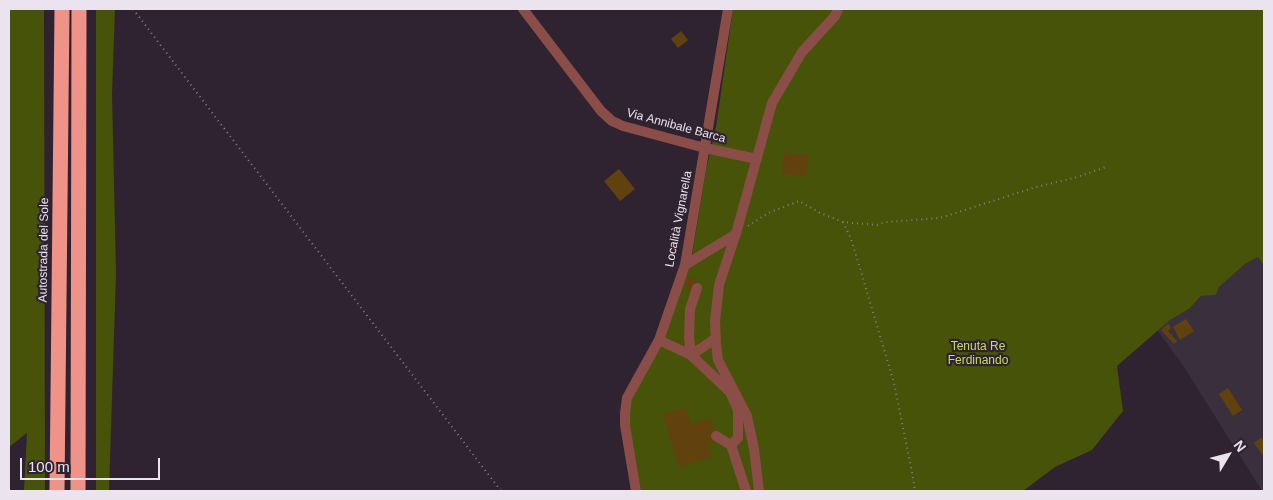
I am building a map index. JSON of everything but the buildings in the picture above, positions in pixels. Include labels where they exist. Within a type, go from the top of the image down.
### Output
[{"type":"highway","name":"Autostrada del Sole","points":[[57,491],[62,9]]},
{"type":"highway","points":[[78,491],[79,9]]},
{"type":"street","name":"Via Annibale Barca","points":[[523,9],[601,111],[612,121],[623,126],[705,148],[757,159]]},
{"type":"street","name":"Località Vignarella","points":[[636,491],[625,425],[627,398],[659,340],[685,265],[728,9]]},
{"type":"street","points":[[759,491],[754,449],[747,416],[718,360],[715,321],[719,285],[736,234],[772,103],[802,52],[835,16],[838,9]]},
{"type":"street","points":[[685,265],[736,234]]},
{"type":"street","points":[[691,354],[689,338],[690,309],[697,288]]},
{"type":"street","points":[[659,340],[691,354],[730,392],[738,410],[738,438],[731,445]]},
{"type":"street","points":[[691,354],[715,340]]},
{"type":"street","points":[[716,436],[731,445],[746,491]]},
{"type":"path","points":[[133,9],[501,491]]},
{"type":"path","points":[[736,234],[768,213],[798,201],[843,222],[877,224],[940,218],[1106,167]]},
{"type":"path","points":[[843,222],[860,265],[894,383],[915,491]]},
{"type":"shaded area","points":[[1258,257],[1264,265],[1264,491],[1262,491],[1184,367],[1157,330],[1189,309],[1201,296],[1216,295],[1219,287],[1227,279],[1245,264]]},
{"type":"green space","points":[[9,9],[44,9],[45,491],[24,491],[27,433],[9,447]]},
{"type":"green space","points":[[115,9],[112,94],[116,273],[109,491],[96,491],[96,10]]},
{"type":"green space","name":"Tenuta Re Ferdinando","points":[[733,9],[1264,9],[1264,265],[1258,257],[1245,264],[1219,287],[1216,295],[1201,296],[1189,309],[1170,320],[1117,366],[1123,411],[1092,450],[1055,467],[1023,491],[641,491],[629,422],[630,400],[690,267],[706,170],[716,127]]}]
